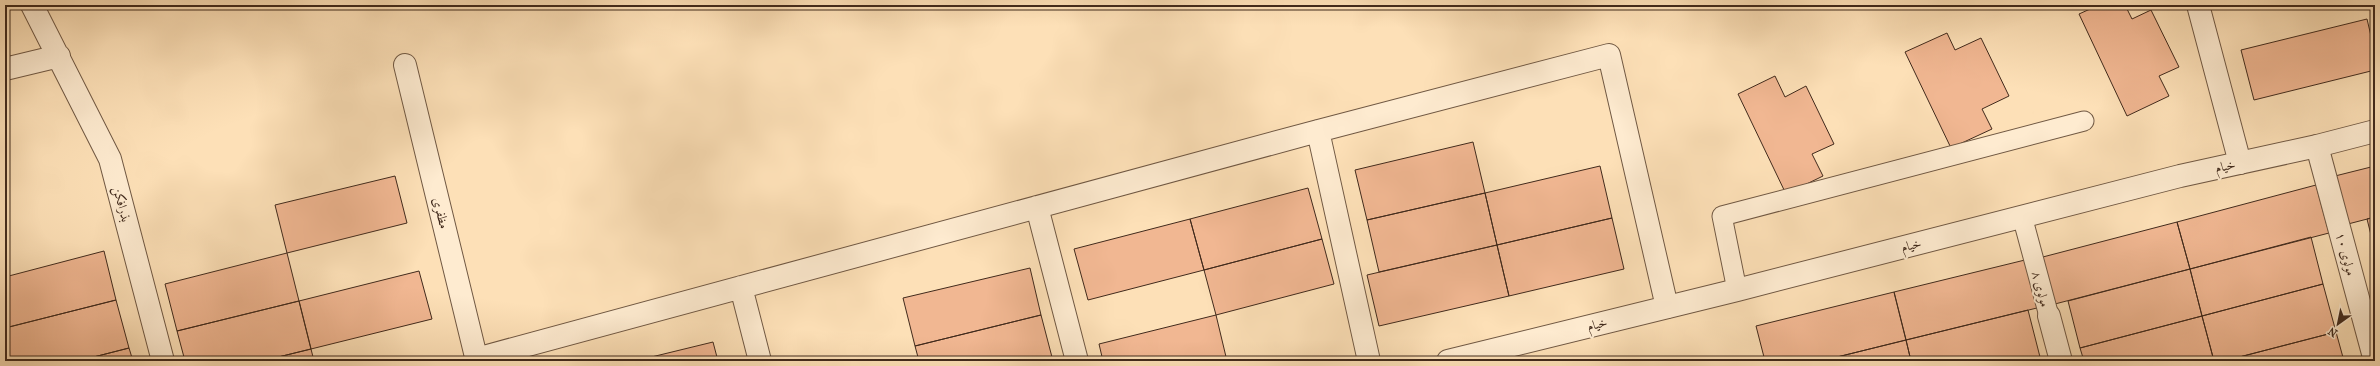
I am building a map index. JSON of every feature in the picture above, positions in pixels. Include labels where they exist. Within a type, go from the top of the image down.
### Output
[{"type":"street","name":"بذرافکن","points":[[32,5],[110,159],[163,361]]},
{"type":"street","points":[[2198,5],[2240,163]]},
{"type":"street","points":[[476,360],[1318,130],[1608,55],[1667,307]]},
{"type":"street","points":[[5,69],[59,56]]},
{"type":"street","name":"مظفری","points":[[405,65],[476,360]]},
{"type":"street","points":[[1318,130],[1369,361]]},
{"type":"street","name":"خیام","points":[[1448,361],[1737,290],[2022,216],[2375,131]]},
{"type":"street","name":"مولوی ۱۰","points":[[2317,146],[2374,361]]},
{"type":"street","points":[[1037,207],[1077,361]]},
{"type":"street","points":[[742,287],[760,361]]},
{"type":"street","name":"مولوی ۸","points":[[2049,316],[2061,361]]},
{"type":"lane","points":[[1737,290],[1722,216],[2084,121]]},
{"type":"lane","name":"مولوی ۸","points":[[2022,216],[2049,316]]},
{"type":"building","points":[[2099,5],[2125,5],[2132,19],[2151,10],[2179,67],[2159,76],[2169,96],[2127,116],[2079,14]]},
{"type":"building","points":[[2367,19],[2375,53],[2375,70],[2254,100],[2241,50]]},
{"type":"building","points":[[1947,33],[1955,50],[1981,38],[2009,96],[1982,109],[1992,129],[1951,148],[1905,52]]},
{"type":"building","points":[[1775,76],[1785,97],[1806,86],[1834,144],[1812,154],[1823,176],[1786,194],[1738,94]]},
{"type":"building","points":[[1473,142],[1485,193],[1367,220],[1355,170]]},
{"type":"building","points":[[1600,166],[1612,218],[1497,245],[1485,193]]},
{"type":"building","points":[[2375,166],[2375,217],[2348,224],[2335,176]]},
{"type":"building","points":[[395,176],[407,223],[287,253],[275,205]]},
{"type":"building","points":[[2316,185],[2329,233],[2190,269],[2177,222]]},
{"type":"building","points":[[1308,188],[1322,239],[1204,270],[1190,219]]},
{"type":"building","points":[[1485,193],[1497,245],[1379,272],[1367,220]]},
{"type":"building","points":[[2375,217],[2375,251],[2367,219]]},
{"type":"building","points":[[1612,218],[1624,269],[1509,296],[1497,245]]},
{"type":"building","points":[[1190,219],[1204,270],[1088,300],[1074,249]]},
{"type":"building","points":[[2177,222],[2190,269],[2051,305],[2039,258]]},
{"type":"building","points":[[2311,237],[2323,284],[2202,316],[2190,269]]},
{"type":"building","points":[[1322,239],[1334,284],[1216,315],[1204,270]]},
{"type":"building","points":[[1497,245],[1509,296],[1379,326],[1367,275]]},
{"type":"building","points":[[104,251],[116,300],[5,328],[5,277]]},
{"type":"building","points":[[287,253],[299,301],[177,331],[165,284]]},
{"type":"building","points":[[2029,259],[2041,307],[1906,340],[1894,292]]},
{"type":"building","points":[[1030,268],[1041,315],[915,346],[903,298]]},
{"type":"building","points":[[2190,269],[2202,316],[2080,348],[2068,301]]},
{"type":"building","points":[[419,271],[432,319],[311,349],[299,301]]},
{"type":"building","points":[[2323,284],[2336,332],[2224,361],[2214,361],[2202,316]]},
{"type":"building","points":[[1894,292],[1906,340],[1821,361],[1765,361],[1756,326]]},
{"type":"building","points":[[116,300],[129,348],[78,361],[9,361],[5,344],[5,328]]},
{"type":"building","points":[[299,301],[311,349],[262,361],[185,361],[177,331]]},
{"type":"building","points":[[2028,310],[2040,357],[2026,361],[1911,361],[1906,340]]},
{"type":"building","points":[[1041,315],[1053,361],[919,361],[915,346]]},
{"type":"building","points":[[1216,315],[1227,361],[1103,361],[1099,344]]},
{"type":"building","points":[[2202,316],[2214,361],[2084,361],[2080,348]]},
{"type":"building","points":[[2336,332],[2344,361],[2224,361]]},
{"type":"building","points":[[1906,340],[1911,361],[1821,361]]},
{"type":"building","points":[[713,342],[718,361],[635,361]]},
{"type":"building","points":[[5,344],[9,361],[5,361]]},
{"type":"building","points":[[129,348],[133,361],[78,361]]},
{"type":"building","points":[[311,349],[314,361],[262,361]]},
{"type":"building","points":[[2040,357],[2041,361],[2026,361]]}]
